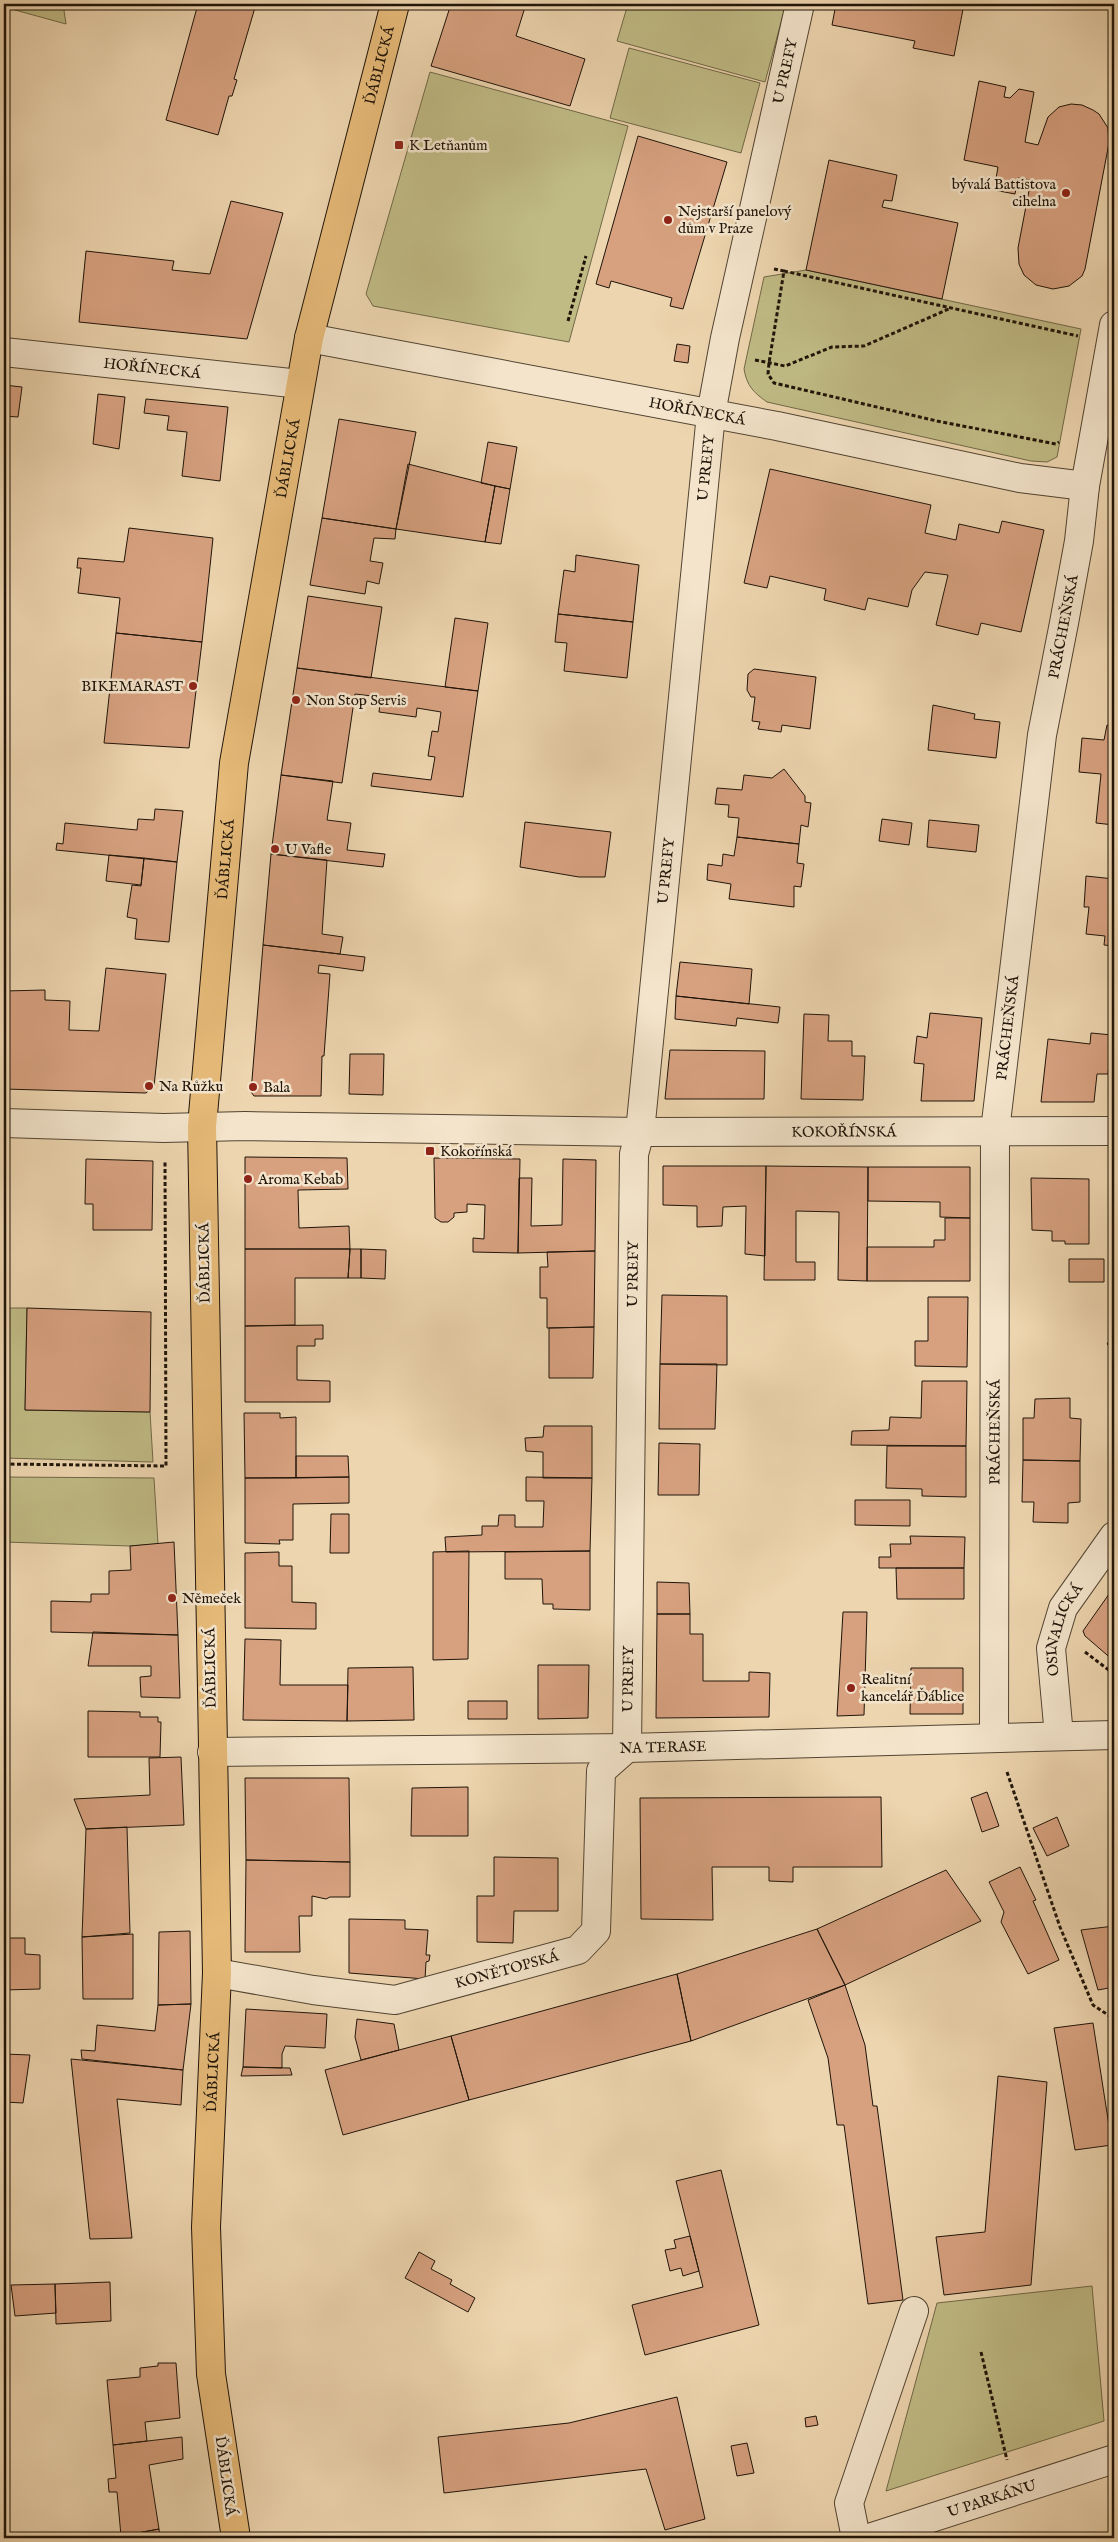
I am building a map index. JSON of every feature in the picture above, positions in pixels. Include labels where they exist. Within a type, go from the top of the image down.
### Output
[{"type":"main road","name":"ĎÁBLICKÁ","points":[[236,2538],[211,2374],[206,2227],[217,1973],[202,1126],[234,763],[309,338],[395,4]]},
{"type":"street","name":"U PREFY","points":[[626,1748],[634,1154],[640,1132],[711,414],[742,261],[800,4]]},
{"type":"street","name":"PRÁCHEŇSKÁ","points":[[994,1738],[996,1131],[1042,736],[1079,540],[1085,486],[1110,379],[1114,325]]},
{"type":"street","name":"HOŘÍNECKÁ","points":[[309,338],[711,414],[1020,478],[1085,486]]},
{"type":"street","name":"HOŘÍNECKÁ","points":[[4,352],[300,384]]},
{"type":"street","name":"KOKOŘÍNSKÁ","points":[[4,1123],[164,1128],[202,1126],[640,1132],[1114,1131]]},
{"type":"street","name":"OSINALICKÁ","points":[[1059,1736],[1051,1648],[1063,1608],[1114,1536]]},
{"type":"street","name":"NA TERASE","points":[[212,1752],[626,1748],[1114,1735]]},
{"type":"street","name":"KONĚTOPSKÁ","points":[[217,1973],[313,1990],[394,2000],[578,1950],[596,1932],[601,1772],[626,1748]]},
{"type":"street","points":[[856,2538],[849,2503],[914,2311]]},
{"type":"street","name":"U PARKÁNU","points":[[869,2538],[1114,2459]]},
{"type":"path","points":[[568,321],[586,256]]},
{"type":"path","points":[[742,261],[1086,338]]},
{"type":"path","points":[[784,271],[768,374],[774,382],[1024,439],[1056,444],[1062,441]]},
{"type":"path","points":[[722,354],[785,366],[832,347],[864,346],[952,308]]},
{"type":"path","points":[[4,1464],[166,1466],[165,1156]]},
{"type":"path","points":[[994,1738],[1005,1764],[1026,1833],[1039,1859],[1060,1927],[1093,2005],[1114,2019]]},
{"type":"path","points":[[981,2352],[1007,2462],[1006,2468]]},
{"type":"shaded area","points":[[4,4],[63,4],[66,24],[4,7]]},
{"type":"shaded area","points":[[628,4],[786,4],[765,82],[617,41]]},
{"type":"shaded area","points":[[629,48],[760,83],[741,153],[610,118]]},
{"type":"shaded area","points":[[430,72],[628,126],[569,342],[373,306],[366,294]]},
{"type":"shaded area","points":[[806,270],[1081,329],[1057,457],[1047,462],[1031,461],[767,402],[754,392],[747,380],[744,369],[764,277]]},
{"type":"shaded area","points":[[4,1308],[27,1308],[25,1410],[150,1412],[153,1462],[4,1458]]},
{"type":"shaded area","points":[[4,1477],[154,1478],[158,1544],[130,1546],[4,1542]]},
{"type":"shaded area","points":[[1092,2286],[1104,2421],[886,2491],[937,2303]]},
{"type":"building","points":[[198,4],[256,4],[234,79],[237,80],[232,96],[229,96],[218,135],[166,120]]},
{"type":"building","points":[[451,4],[526,4],[516,36],[585,59],[570,106],[431,66]]},
{"type":"building","points":[[836,4],[964,4],[954,56],[913,48],[915,41],[832,25]]},
{"type":"building","points":[[979,81],[1006,87],[1004,97],[1010,98],[1019,89],[1034,92],[1025,142],[1038,145],[1048,117],[1059,107],[1071,104],[1082,105],[1093,110],[1099,114],[1108,128],[1109,143],[1085,269],[1082,276],[1069,286],[1053,289],[1036,285],[1024,275],[1019,264],[1018,248],[1031,180],[1018,178],[1015,194],[994,190],[998,167],[964,160]]},
{"type":"building","points":[[638,136],[727,162],[683,309],[670,306],[672,298],[611,281],[609,288],[596,284]]},
{"type":"building","points":[[829,160],[897,175],[892,201],[884,200],[882,207],[958,223],[942,299],[806,270]]},
{"type":"building","points":[[231,201],[283,213],[247,339],[79,322],[86,251],[174,261],[172,270],[210,274]]},
{"type":"building","points":[[677,344],[690,346],[688,363],[674,361]]},
{"type":"building","points":[[4,385],[22,387],[18,417],[4,416]]},
{"type":"building","points":[[98,394],[125,397],[119,449],[93,444]]},
{"type":"building","points":[[146,399],[228,407],[220,481],[182,476],[187,432],[167,430],[169,416],[144,413]]},
{"type":"building","points":[[339,419],[416,432],[396,529],[322,518]]},
{"type":"building","points":[[488,442],[517,447],[510,489],[481,483]]},
{"type":"building","points":[[408,464],[495,486],[485,542],[396,529]]},
{"type":"building","points":[[770,469],[931,505],[925,533],[956,540],[959,524],[999,533],[1002,521],[1044,530],[1021,632],[981,623],[978,635],[936,625],[948,575],[925,572],[912,590],[908,607],[868,598],[865,610],[824,600],[826,589],[770,576],[767,588],[744,583]]},
{"type":"building","points":[[495,486],[510,489],[501,544],[485,542]]},
{"type":"building","points":[[322,518],[396,529],[395,539],[374,538],[370,561],[383,563],[379,584],[367,581],[365,594],[310,585]]},
{"type":"building","points":[[129,528],[213,538],[202,642],[116,633],[120,598],[78,593],[81,568],[77,568],[78,558],[124,562]]},
{"type":"building","points":[[576,555],[639,565],[633,622],[558,614],[564,570],[575,572]]},
{"type":"building","points":[[308,596],[382,607],[371,678],[297,668]]},
{"type":"building","points":[[558,614],[633,622],[627,678],[564,671],[567,643],[555,642]]},
{"type":"building","points":[[455,618],[488,623],[478,691],[445,687]]},
{"type":"building","points":[[116,633],[202,642],[189,748],[104,743]]},
{"type":"building","points":[[297,668],[478,691],[463,797],[371,786],[373,773],[431,780],[435,757],[428,756],[432,731],[438,732],[441,712],[417,708],[416,717],[379,712],[381,697],[355,694],[342,783],[281,775]]},
{"type":"building","points":[[754,669],[816,677],[810,729],[782,725],[781,732],[758,729],[760,722],[752,721],[755,697],[751,697],[747,690],[748,674]]},
{"type":"building","points":[[933,705],[975,714],[974,719],[1000,722],[996,758],[928,750]]},
{"type":"building","points":[[1107,725],[1114,726],[1114,825],[1096,823],[1101,774],[1079,772],[1082,738],[1104,740]]},
{"type":"building","points":[[784,769],[805,796],[805,802],[811,803],[808,827],[801,825],[799,844],[737,837],[739,818],[728,817],[729,805],[715,804],[717,788],[742,790],[744,775],[772,778]]},
{"type":"building","points":[[281,775],[333,781],[327,820],[351,823],[347,850],[385,854],[383,867],[271,854]]},
{"type":"building","points":[[155,809],[183,811],[177,862],[56,850],[57,843],[63,844],[65,823],[137,830],[138,819],[154,820]]},
{"type":"building","points":[[882,819],[912,823],[909,845],[879,841]]},
{"type":"building","points":[[929,820],[979,825],[976,852],[927,847]]},
{"type":"building","points":[[525,822],[611,832],[605,877],[579,877],[520,867]]},
{"type":"building","points":[[737,837],[799,844],[797,863],[804,864],[801,887],[794,886],[794,907],[729,899],[731,884],[707,880],[708,864],[722,866],[723,854],[734,856]]},
{"type":"building","points":[[271,854],[327,860],[322,934],[343,937],[340,954],[263,945]]},
{"type":"building","points":[[109,855],[144,858],[141,885],[106,881]]},
{"type":"building","points":[[144,858],[177,862],[169,942],[135,939],[137,919],[127,917],[132,885],[141,886]]},
{"type":"building","points":[[1086,876],[1114,879],[1114,946],[1104,945],[1105,936],[1086,934],[1089,907],[1084,907]]},
{"type":"building","points":[[263,945],[365,957],[363,971],[319,965],[318,973],[330,974],[324,1056],[322,1056],[321,1096],[254,1096],[251,1092]]},
{"type":"building","points":[[680,962],[752,969],[749,1004],[676,996]]},
{"type":"building","points":[[106,968],[166,974],[154,1086],[146,1093],[4,1089],[4,991],[45,990],[45,1000],[70,1001],[69,1030],[99,1031]]},
{"type":"building","points":[[676,996],[780,1007],[778,1023],[737,1018],[736,1026],[675,1019]]},
{"type":"building","points":[[930,1013],[982,1018],[974,1101],[921,1101],[924,1064],[914,1063],[917,1036],[927,1038]]},
{"type":"building","points":[[804,1014],[829,1015],[828,1041],[852,1041],[852,1056],[865,1056],[863,1100],[801,1099]]},
{"type":"building","points":[[1091,1033],[1112,1035],[1108,1074],[1097,1074],[1094,1102],[1041,1102],[1048,1039],[1090,1044]]},
{"type":"building","points":[[670,1050],[765,1051],[764,1099],[665,1099]]},
{"type":"building","points":[[350,1054],[384,1054],[383,1095],[349,1094]]},
{"type":"building","points":[[245,1157],[347,1158],[348,1189],[298,1190],[299,1228],[349,1226],[350,1249],[245,1249]]},
{"type":"building","points":[[434,1158],[520,1159],[518,1253],[473,1252],[473,1238],[484,1239],[485,1205],[467,1204],[467,1212],[454,1213],[454,1217],[448,1222],[441,1222],[435,1218]]},
{"type":"building","points":[[86,1159],[153,1161],[152,1230],[93,1230],[93,1204],[85,1204]]},
{"type":"building","points":[[563,1159],[596,1160],[595,1251],[518,1253],[519,1178],[532,1178],[531,1226],[562,1225]]},
{"type":"building","points":[[663,1166],[766,1166],[765,1256],[745,1254],[746,1206],[723,1207],[722,1226],[697,1227],[697,1206],[663,1205]]},
{"type":"building","points":[[766,1166],[868,1167],[867,1281],[838,1280],[839,1212],[796,1211],[796,1262],[815,1262],[815,1280],[764,1280]]},
{"type":"building","points":[[868,1167],[970,1167],[970,1218],[940,1217],[940,1202],[868,1201]]},
{"type":"building","points":[[1031,1178],[1089,1179],[1089,1244],[1065,1244],[1065,1241],[1052,1241],[1052,1231],[1032,1230]]},
{"type":"building","points":[[945,1218],[970,1218],[970,1281],[867,1281],[867,1247],[934,1247],[934,1240],[945,1240]]},
{"type":"building","points":[[245,1249],[350,1249],[348,1278],[295,1278],[295,1325],[245,1326]]},
{"type":"building","points":[[350,1249],[361,1249],[361,1278],[348,1278]]},
{"type":"building","points":[[361,1249],[386,1250],[385,1279],[361,1278]]},
{"type":"building","points":[[595,1251],[594,1327],[547,1328],[547,1298],[540,1298],[540,1267],[548,1267],[547,1252]]},
{"type":"building","points":[[1069,1259],[1104,1259],[1104,1282],[1069,1282]]},
{"type":"building","points":[[662,1295],[727,1296],[727,1365],[660,1364]]},
{"type":"building","points":[[928,1297],[968,1297],[967,1367],[915,1366],[915,1341],[928,1341]]},
{"type":"building","points":[[27,1308],[151,1312],[150,1412],[25,1410]]},
{"type":"building","points":[[323,1325],[323,1339],[315,1339],[315,1346],[297,1346],[297,1380],[330,1381],[330,1402],[245,1402],[245,1326]]},
{"type":"building","points":[[594,1327],[593,1378],[549,1378],[549,1328]]},
{"type":"building","points":[[1114,1334],[1114,1349],[1107,1344]]},
{"type":"building","points":[[660,1364],[717,1364],[715,1429],[659,1429]]},
{"type":"building","points":[[922,1381],[967,1381],[966,1446],[851,1445],[852,1431],[889,1430],[890,1417],[921,1418]]},
{"type":"building","points":[[1070,1398],[1070,1418],[1081,1419],[1080,1461],[1023,1460],[1023,1418],[1034,1418],[1035,1399]]},
{"type":"building","points":[[244,1413],[280,1413],[280,1418],[296,1417],[296,1478],[245,1478]]},
{"type":"building","points":[[544,1426],[592,1426],[592,1478],[543,1478],[543,1452],[526,1451],[525,1438],[543,1437]]},
{"type":"building","points":[[659,1443],[700,1444],[699,1495],[658,1495]]},
{"type":"building","points":[[887,1446],[966,1446],[966,1497],[922,1496],[922,1489],[886,1488]]},
{"type":"building","points":[[296,1456],[348,1456],[349,1477],[296,1478]]},
{"type":"building","points":[[1023,1460],[1080,1461],[1080,1502],[1068,1503],[1068,1523],[1033,1522],[1034,1502],[1022,1502]]},
{"type":"building","points":[[349,1477],[349,1503],[293,1504],[293,1540],[279,1540],[280,1544],[245,1543],[245,1478]]},
{"type":"building","points":[[526,1477],[592,1478],[590,1551],[446,1552],[445,1537],[482,1535],[482,1526],[498,1526],[499,1515],[515,1515],[515,1527],[543,1527],[544,1501],[526,1501]]},
{"type":"building","points":[[855,1500],[910,1500],[910,1526],[855,1525]]},
{"type":"building","points":[[331,1514],[349,1514],[349,1553],[330,1553]]},
{"type":"building","points":[[910,1536],[965,1537],[964,1568],[879,1568],[879,1557],[891,1557],[890,1544],[911,1544]]},
{"type":"building","points":[[174,1542],[178,1635],[51,1632],[51,1601],[91,1602],[91,1594],[109,1594],[109,1571],[131,1570],[130,1546]]},
{"type":"building","points":[[469,1551],[468,1659],[433,1660],[433,1552]]},
{"type":"building","points":[[590,1551],[590,1610],[553,1609],[553,1604],[543,1604],[542,1579],[505,1579],[505,1552]]},
{"type":"building","points":[[279,1552],[279,1566],[292,1566],[292,1602],[316,1603],[316,1629],[245,1628],[245,1553]]},
{"type":"building","points":[[896,1568],[964,1568],[964,1599],[897,1599]]},
{"type":"building","points":[[657,1582],[689,1583],[690,1614],[657,1614]]},
{"type":"building","points":[[1114,1587],[1114,1661],[1085,1636],[1083,1631]]},
{"type":"building","name":"Realitní kancelář Ďáblice","points":[[843,1612],[867,1612],[864,1715],[837,1716]]},
{"type":"building","points":[[657,1614],[690,1614],[690,1634],[703,1634],[703,1681],[749,1681],[749,1672],[770,1673],[769,1717],[656,1718]]},
{"type":"building","points":[[93,1632],[178,1635],[180,1698],[141,1697],[140,1677],[151,1676],[151,1666],[88,1666]]},
{"type":"building","points":[[245,1639],[281,1640],[280,1685],[348,1685],[347,1721],[243,1720]]},
{"type":"building","points":[[538,1665],[589,1665],[588,1718],[538,1719]]},
{"type":"building","points":[[413,1667],[414,1720],[347,1721],[348,1668]]},
{"type":"building","points":[[911,1668],[963,1668],[963,1714],[910,1714]]},
{"type":"building","points":[[468,1701],[507,1701],[507,1719],[468,1719]]},
{"type":"building","points":[[88,1711],[140,1712],[140,1717],[158,1717],[158,1722],[161,1722],[160,1757],[88,1757]]},
{"type":"building","points":[[181,1757],[184,1825],[86,1829],[74,1799],[150,1795],[149,1758]]},
{"type":"building","points":[[245,1778],[349,1778],[350,1862],[246,1860]]},
{"type":"building","points":[[468,1787],[468,1836],[411,1836],[412,1788]]},
{"type":"building","points":[[987,1792],[999,1826],[982,1832],[971,1798]]},
{"type":"building","points":[[881,1797],[882,1867],[793,1867],[793,1882],[769,1881],[769,1867],[712,1867],[713,1920],[641,1919],[640,1798]]},
{"type":"building","points":[[1057,1817],[1069,1846],[1047,1856],[1033,1828]]},
{"type":"building","points":[[127,1827],[130,1933],[82,1937],[86,1829]]},
{"type":"building","points":[[494,1857],[558,1858],[558,1911],[514,1911],[513,1943],[477,1942],[477,1896],[494,1896]]},
{"type":"building","points":[[246,1860],[350,1862],[350,1897],[330,1897],[326,1899],[312,1896],[312,1916],[299,1916],[300,1952],[245,1952]]},
{"type":"building","points":[[1020,1867],[1036,1900],[1033,1901],[1059,1960],[1028,1974],[1001,1922],[1004,1912],[989,1882]]},
{"type":"building","points":[[946,1870],[981,1921],[845,1985],[817,1929]]},
{"type":"building","points":[[349,1919],[405,1920],[405,1929],[428,1930],[426,1955],[430,1955],[429,1961],[426,1962],[425,1979],[349,1973]]},
{"type":"building","points":[[1114,1926],[1114,1987],[1098,1990],[1081,1930]]},
{"type":"building","points":[[817,1929],[845,1985],[691,2041],[677,1974]]},
{"type":"building","points":[[190,1931],[191,2004],[158,2005],[159,1932]]},
{"type":"building","points":[[133,1934],[133,1999],[83,1999],[82,1937]]},
{"type":"building","points":[[4,1938],[25,1938],[25,1954],[40,1955],[40,1989],[4,1990]]},
{"type":"building","points":[[677,1974],[691,2041],[469,2100],[451,2036]]},
{"type":"building","points":[[845,1985],[865,2045],[873,2106],[877,2106],[903,2300],[868,2304],[844,2125],[837,2125],[828,2058],[808,2000]]},
{"type":"building","points":[[191,2004],[183,2070],[82,2059],[81,2050],[95,2051],[97,2025],[155,2031],[158,2005]]},
{"type":"building","points":[[246,2009],[327,2014],[325,2048],[285,2046],[282,2054],[282,2068],[243,2067]]},
{"type":"building","points":[[357,2019],[394,2024],[399,2050],[361,2060],[355,2037]]},
{"type":"building","points":[[1093,2023],[1112,2145],[1075,2150],[1054,2028]]},
{"type":"building","points":[[451,2036],[469,2100],[343,2135],[325,2070]]},
{"type":"building","points":[[4,2054],[30,2055],[23,2103],[4,2102]]},
{"type":"building","points":[[71,2059],[183,2070],[181,2105],[117,2099],[132,2238],[90,2239]]},
{"type":"building","points":[[243,2067],[290,2068],[292,2075],[241,2076]]},
{"type":"building","points":[[998,2076],[1047,2082],[1031,2285],[944,2295],[936,2237],[985,2232]]},
{"type":"building","points":[[721,2170],[759,2325],[645,2355],[632,2305],[703,2287],[676,2181]]},
{"type":"building","points":[[690,2236],[699,2271],[683,2276],[681,2268],[670,2271],[665,2250],[676,2248],[674,2240]]},
{"type":"building","points":[[419,2252],[435,2261],[431,2269],[452,2280],[450,2284],[475,2298],[468,2312],[405,2278]]},
{"type":"building","points":[[110,2282],[111,2321],[56,2324],[55,2284]]},
{"type":"building","points":[[55,2284],[56,2313],[15,2316],[11,2285]]},
{"type":"building","points":[[158,2363],[176,2363],[180,2418],[145,2422],[147,2441],[113,2445],[107,2380],[140,2377],[140,2368],[158,2366]]},
{"type":"building","points":[[677,2397],[705,2519],[665,2530],[646,2469],[444,2493],[438,2437],[569,2423]]},
{"type":"building","points":[[816,2416],[818,2425],[806,2427],[805,2418]]},
{"type":"building","points":[[182,2437],[183,2459],[149,2465],[159,2529],[121,2536],[117,2492],[109,2492],[108,2479],[116,2478],[113,2445]]},
{"type":"building","points":[[747,2443],[754,2473],[737,2476],[731,2446]]},
{"type":"building","points":[[159,2529],[160,2538],[121,2538],[121,2536]]},
{"type":"place","name":"K Letňanům","points":[[399,145]]},
{"type":"place","name":"bývalá Battistova cihelna","points":[[1066,193]]},
{"type":"place","name":"Nejstarší panelový dům v Praze","points":[[668,220]]},
{"type":"place","name":"BIKEMARAST","points":[[193,686]]},
{"type":"place","name":"Non Stop Servis","points":[[296,700]]},
{"type":"place","name":"U Vafle","points":[[275,849]]},
{"type":"place","name":"Na Růžku","points":[[149,1086]]},
{"type":"place","name":"Bala","points":[[253,1087]]},
{"type":"place","name":"Kokořínská","points":[[430,1151]]},
{"type":"place","name":"Aroma Kebab","points":[[248,1179]]},
{"type":"place","name":"Němeček","points":[[172,1598]]},
{"type":"place","name":"Realitní kancelář Ďáblice","points":[[851,1688]]}]
